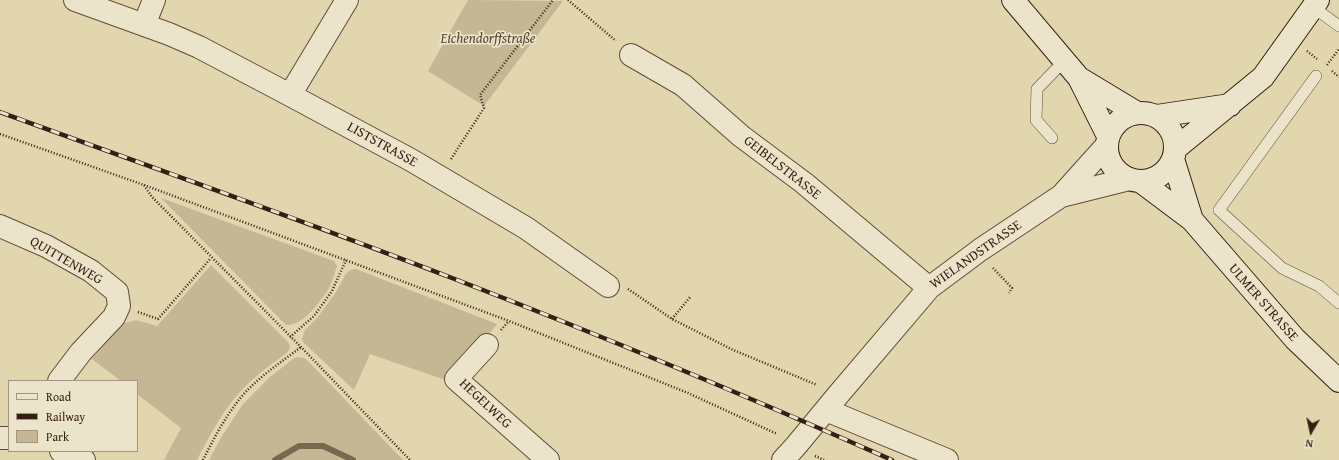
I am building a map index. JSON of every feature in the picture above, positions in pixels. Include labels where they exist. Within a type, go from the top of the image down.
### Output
[{"type":"street","name":"LISTSTRASSE","points":[[75,0],[199,47],[290,95],[439,177],[526,228],[608,286]]},
{"type":"street","points":[[144,25],[154,0]]},
{"type":"street","points":[[290,95],[346,0]]},
{"type":"street","points":[[1013,0],[1079,78]]},
{"type":"street","points":[[1134,180],[1150,180],[1160,176],[1168,168],[1174,154],[1263,77],[1316,3]]},
{"type":"street","name":"GEIBELSTRASSE","points":[[631,55],[683,85],[741,136],[804,183],[929,288]]},
{"type":"street","name":"ULMER STRASSE","points":[[1079,78],[1165,122],[1171,130],[1174,139],[1174,154],[1192,220]]},
{"type":"street","name":"ULMER STRASSE","points":[[1079,78],[1107,141],[1108,157],[1112,166],[1120,174],[1134,180],[1192,220],[1294,339],[1339,381]]},
{"type":"street","points":[[1107,141],[1113,127],[1119,120],[1128,115],[1231,105]]},
{"type":"street","name":"WIELANDSTRASSE","points":[[789,454],[929,288],[980,250],[1061,196],[1107,141]]},
{"type":"street","name":"WIELANDSTRASSE","points":[[1061,196],[1134,180]]},
{"type":"street","name":"QUITTENWEG","points":[[0,226],[46,246],[91,271],[117,292],[119,306]]},
{"type":"street","points":[[60,380],[82,352],[114,317],[119,306]]},
{"type":"street","name":"HEGELWEG","points":[[487,345],[456,379],[548,460]]},
{"type":"street","points":[[832,402],[947,460]]},
{"type":"street","points":[[64,452],[84,460]]},
{"type":"lane","points":[[1316,3],[1339,26]]},
{"type":"lane","points":[[1052,138],[1036,120],[1036,89],[1065,60]]},
{"type":"lane","points":[[1316,76],[1219,210],[1282,268],[1319,286],[1339,303]]},
{"type":"path","points":[[439,177],[484,108],[480,95],[553,0]]},
{"type":"path","points":[[568,0],[631,55]]},
{"type":"path","points":[[1291,38],[1320,62]]},
{"type":"path","points":[[1339,49],[1326,66],[1339,77]]},
{"type":"path","points":[[0,134],[509,320],[688,393],[776,434],[789,454],[824,460]]},
{"type":"path","points":[[144,186],[152,197],[211,258],[301,347],[410,460]]},
{"type":"path","points":[[119,306],[158,318],[211,258]]},
{"type":"path","points":[[290,336],[314,316],[332,291],[346,260]]},
{"type":"path","points":[[991,263],[994,269],[1012,288],[1009,293]]},
{"type":"path","points":[[608,286],[627,288],[672,319],[731,349],[787,372],[832,402]]},
{"type":"path","points":[[672,319],[691,296]]},
{"type":"path","points":[[203,460],[217,433],[238,401],[266,374],[301,347]]},
{"type":"green space","name":"Eichendorffstraße","points":[[468,0],[563,1],[484,106],[428,71]]},
{"type":"green space","points":[[161,198],[334,261],[337,266],[328,290],[310,313],[304,318],[298,322],[286,325]]},
{"type":"green space","points":[[211,265],[290,345],[288,352],[253,379],[234,399],[219,421],[197,460],[164,460],[181,428],[138,395],[138,380],[120,380],[92,359],[122,324],[136,320],[157,326]]},
{"type":"green space","points":[[356,269],[497,324],[451,382],[370,354],[354,390],[304,343],[302,339],[305,330],[317,318],[336,292],[345,275],[350,270]]},
{"type":"green space","points":[[298,357],[304,358],[309,362],[403,460],[209,460],[222,436],[243,404],[270,377],[293,359]]},
{"type":"waterway","points":[[275,460],[299,446],[323,446],[353,460]]},
{"type":"railway","points":[[0,112],[396,256],[563,321],[673,366],[892,460]]}]
